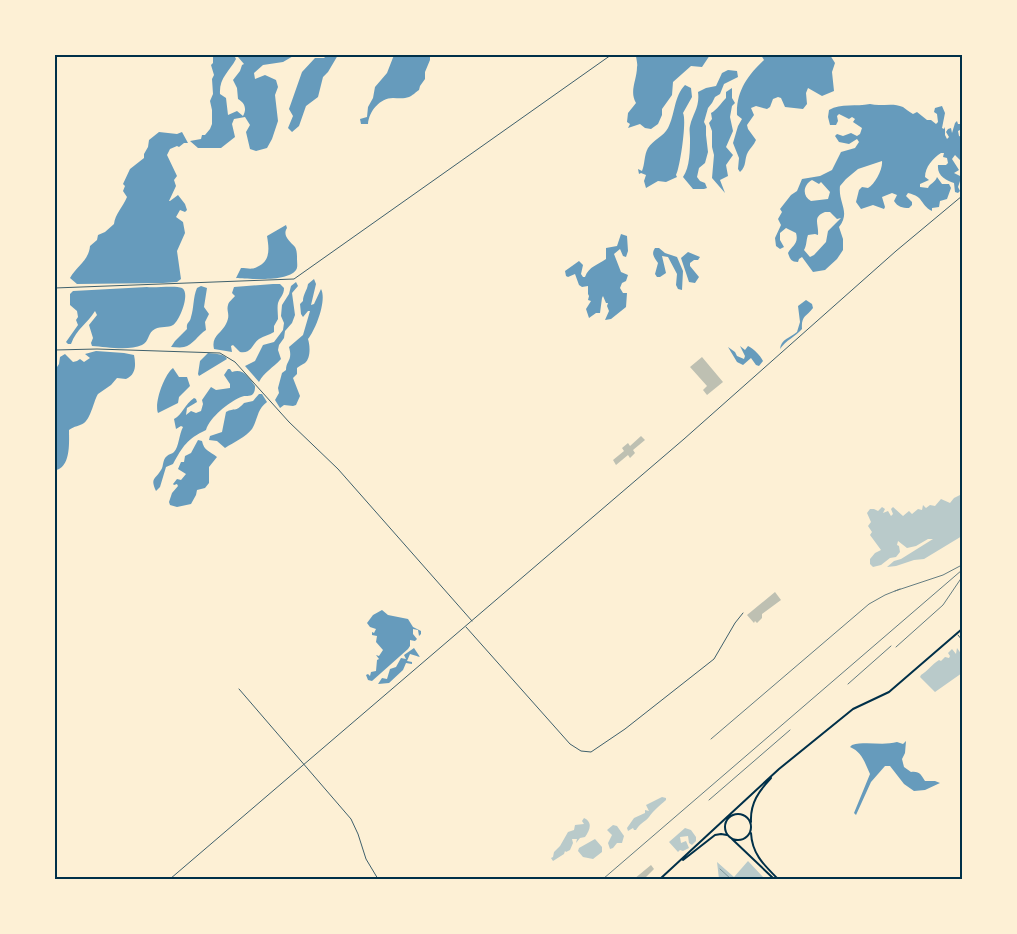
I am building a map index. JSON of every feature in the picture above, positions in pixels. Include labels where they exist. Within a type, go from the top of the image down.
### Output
[{"type":"main road","points":[[660,879],[779,769],[853,709],[889,692],[962,629]]},
{"type":"main road","points":[[778,879],[757,856],[753,847],[751,810],[755,798],[779,769]]},
{"type":"main road","points":[[736,809],[725,827],[730,837],[774,879]]},
{"type":"main road","points":[[720,824],[735,814],[748,818],[751,824]]},
{"type":"main road","points":[[679,862],[715,835],[721,834],[736,840],[743,840],[749,836],[751,831]]},
{"type":"street","points":[[55,288],[294,279],[611,55]]},
{"type":"street","points":[[170,879],[684,439],[896,251],[962,196]]},
{"type":"street","points":[[55,350],[97,349],[220,353],[228,356],[236,362],[289,422],[338,468],[472,621]]},
{"type":"street","points":[[466,626],[570,744],[577,749],[588,752],[598,748],[625,729],[714,659],[735,623],[744,613]]},
{"type":"street","points":[[957,634],[962,640]]},
{"type":"street","points":[[239,689],[352,822],[366,859],[378,879]]},
{"type":"lane","points":[[720,869],[731,879]]},
{"type":"shaded area","points":[[962,494],[962,536],[924,559],[887,567],[933,539],[928,539],[916,546],[907,548],[898,541],[897,545],[900,552],[896,557],[890,558],[881,565],[873,567],[870,564],[870,559],[881,550],[870,535],[872,532],[868,526],[871,522],[867,513],[870,509],[878,511],[882,507],[885,509],[883,513],[888,511],[891,516],[893,514],[891,509],[893,507],[903,516],[909,511],[912,514],[918,509],[922,510],[923,505],[926,508],[930,505],[935,506],[941,499],[950,503],[954,498]]},
{"type":"shaded area","points":[[957,648],[962,655],[962,673],[935,692],[920,677],[921,675],[934,663],[939,660],[941,661],[945,657],[949,658],[948,653],[952,649],[956,654]]},
{"type":"shaded area","points":[[662,797],[666,798],[666,800],[636,830],[633,828],[628,831],[627,828],[634,818],[645,813],[645,810],[649,811],[646,805]]},
{"type":"shaded area","points":[[584,818],[590,824],[585,837],[580,838],[576,843],[577,839],[572,839],[573,843],[570,850],[565,851],[564,854],[553,861],[551,858],[554,852],[568,832],[574,830],[575,825],[584,824],[582,821]]},
{"type":"shaded area","points":[[613,825],[617,826],[624,836],[622,843],[617,843],[610,849],[608,843],[612,835],[607,830]]},
{"type":"shaded area","points":[[685,828],[691,830],[696,837],[696,841],[692,845],[689,843],[688,836],[680,837],[681,843],[686,841],[689,848],[678,852],[669,842]]},
{"type":"shaded area","points":[[595,839],[602,847],[602,852],[593,859],[583,857],[578,851],[579,848]]},
{"type":"shaded area","points":[[748,861],[765,879],[719,879],[717,862],[734,877]]},
{"type":"water","points":[[213,55],[234,55],[236,59],[223,79],[220,94],[226,98],[228,115],[237,111],[243,116],[245,106],[238,99],[237,88],[233,80],[244,64],[238,55],[295,55],[283,62],[263,65],[254,73],[255,79],[265,75],[276,80],[278,87],[275,95],[278,121],[267,148],[256,151],[250,149],[246,132],[250,125],[245,117],[234,119],[232,124],[235,137],[221,148],[198,148],[190,141],[201,139],[202,135],[205,135],[212,124],[210,101],[213,94],[212,79],[214,75],[211,65],[213,63]]},
{"type":"water","points":[[327,55],[338,55],[323,77],[318,97],[306,106],[299,126],[292,132],[288,128],[293,116],[289,109],[302,72],[315,58],[324,58]]},
{"type":"water","points":[[394,55],[430,55],[425,79],[419,90],[410,96],[384,100],[370,114],[368,124],[361,124],[360,119],[367,117],[368,107],[373,98],[375,87],[387,73]]},
{"type":"water","points":[[636,55],[710,55],[702,67],[691,66],[673,82],[672,95],[662,109],[662,115],[658,124],[651,129],[645,128],[640,124],[628,128],[630,124],[627,122],[628,113],[636,103],[633,90],[637,72]]},
{"type":"water","points":[[761,55],[830,55],[835,63],[832,72],[834,91],[822,96],[808,88],[806,93],[807,104],[803,109],[785,107],[781,98],[778,97],[773,99],[770,107],[767,109],[756,106],[751,108],[754,115],[747,125],[756,140],[748,152],[744,167],[740,172],[738,169],[739,158],[733,143],[742,119],[737,115],[737,106],[744,84],[764,60]]},
{"type":"water","points":[[728,70],[737,71],[738,77],[724,84],[720,94],[715,97],[708,108],[704,122],[708,152],[705,163],[699,168],[697,177],[705,183],[707,188],[693,189],[683,177],[688,163],[690,128],[697,106],[698,92],[716,86],[722,73]]},
{"type":"water","points":[[685,85],[691,88],[692,97],[683,113],[684,134],[677,177],[666,182],[658,181],[646,188],[644,181],[646,175],[639,174],[638,169],[642,171],[648,148],[668,128],[681,89]]},
{"type":"water","points":[[732,88],[732,98],[735,103],[732,106],[730,117],[733,131],[726,147],[733,155],[726,165],[728,176],[720,180],[725,193],[712,178],[714,155],[712,131],[709,123],[712,119],[711,113],[726,98],[726,92]]},
{"type":"water","points":[[844,106],[903,107],[913,114],[917,112],[936,124],[938,122],[937,114],[934,112],[935,108],[942,106],[945,113],[942,128],[944,129],[945,127],[947,139],[949,137],[946,132],[948,129],[951,128],[952,133],[957,121],[958,124],[962,124],[962,129],[958,131],[959,136],[962,137],[962,162],[955,155],[952,159],[959,170],[954,173],[962,177],[962,182],[960,181],[958,187],[960,191],[958,193],[955,192],[954,183],[945,179],[939,172],[938,165],[946,165],[948,163],[947,158],[943,157],[944,153],[941,153],[932,160],[926,170],[925,177],[929,180],[920,184],[920,187],[928,188],[937,177],[942,184],[949,184],[951,188],[947,199],[940,201],[939,207],[932,208],[932,211],[920,199],[908,193],[906,196],[912,202],[912,205],[909,208],[902,207],[894,201],[897,195],[892,193],[882,197],[884,209],[873,205],[861,209],[856,202],[859,190],[862,187],[868,188],[876,180],[882,161],[858,169],[840,186],[844,217],[839,227],[843,239],[843,250],[837,259],[825,270],[813,272],[802,257],[798,262],[792,261],[789,257],[788,253],[796,242],[796,233],[786,228],[780,233],[780,240],[784,247],[780,249],[776,246],[775,238],[781,225],[778,219],[782,212],[780,209],[791,195],[797,191],[802,179],[820,176],[832,170],[841,152],[855,148],[859,142],[857,139],[849,144],[839,142],[835,136],[837,134],[843,136],[851,133],[857,136],[862,128],[853,122],[855,119],[852,117],[849,119],[839,114],[836,125],[830,125],[829,110]],"holes":[[[812,180],[819,184],[821,182],[830,192],[828,199],[811,201],[808,199],[805,188]],[[825,212],[830,212],[837,219],[841,218],[828,231],[826,242],[810,257],[804,250],[808,235],[818,235],[817,219]]]},
{"type":"water","points":[[159,132],[177,134],[182,132],[188,143],[170,149],[167,155],[177,176],[174,180],[176,186],[169,201],[178,195],[187,210],[185,212],[180,210],[176,217],[183,222],[185,233],[177,251],[181,279],[177,282],[163,283],[77,284],[70,278],[85,259],[90,246],[97,240],[98,235],[114,224],[127,197],[123,191],[125,186],[123,184],[130,169],[144,158],[149,140]]},
{"type":"water","points":[[286,225],[285,234],[297,251],[296,270],[292,274],[277,278],[236,278],[241,268],[255,268],[265,261],[268,254],[267,236]]},
{"type":"water","points":[[621,234],[627,236],[628,251],[626,257],[623,256],[620,249],[614,254],[621,272],[628,275],[620,288],[623,293],[627,293],[626,307],[611,319],[605,320],[609,311],[608,303],[606,303],[603,296],[600,313],[596,313],[589,318],[586,309],[591,301],[588,300],[588,286],[582,287],[579,285],[575,274],[568,277],[565,271],[579,261],[583,265],[581,274],[585,277],[591,268],[606,259],[606,248],[617,246]]},
{"type":"water","points":[[655,248],[659,248],[665,253],[677,257],[683,271],[682,290],[678,289],[676,285],[677,274],[668,257],[662,256],[666,273],[660,277],[657,277],[655,274],[658,263],[653,254]]},
{"type":"water","points":[[688,252],[700,257],[698,260],[690,263],[690,266],[699,277],[695,283],[689,282],[681,258]]},
{"type":"water","points":[[314,279],[316,284],[311,305],[314,304],[321,289],[323,300],[317,322],[308,339],[310,348],[307,361],[297,368],[297,374],[293,378],[300,396],[296,405],[284,405],[280,408],[275,400],[279,393],[278,388],[282,373],[286,370],[290,358],[289,347],[303,335],[310,311],[303,317],[300,304],[303,301],[308,284]]},
{"type":"water","points":[[296,282],[298,286],[292,293],[295,315],[279,345],[278,350],[281,359],[259,382],[245,366],[255,361],[263,345],[274,342],[283,330],[282,305],[289,294],[291,286]]},
{"type":"water","points":[[280,284],[284,288],[278,303],[278,319],[274,326],[274,332],[259,339],[247,352],[240,352],[233,345],[231,346],[232,352],[214,349],[215,338],[227,321],[228,305],[235,296],[232,293],[234,287]]},
{"type":"water","points":[[201,286],[207,288],[204,307],[209,314],[205,322],[206,330],[187,346],[171,347],[187,329],[196,291]]},
{"type":"water","points":[[147,287],[182,288],[185,301],[178,319],[173,325],[155,329],[144,344],[137,347],[92,346],[93,338],[89,325],[97,315],[95,311],[76,334],[71,344],[66,342],[78,325],[76,320],[78,317],[77,311],[70,305],[70,294],[73,291]]},
{"type":"water","points":[[806,300],[812,304],[813,308],[803,319],[802,329],[780,349],[784,341],[797,332],[800,322],[798,306]]},
{"type":"water","points":[[740,346],[745,350],[748,346],[757,352],[763,361],[759,366],[751,358],[743,365],[737,362],[728,347],[737,356],[744,359],[745,356]]},
{"type":"water","points":[[96,351],[134,355],[135,362],[132,375],[126,379],[117,378],[98,394],[86,421],[69,430],[67,459],[61,468],[56,470],[55,370],[59,364],[60,357],[65,354],[73,362],[80,359],[84,362],[90,358],[85,354]]},
{"type":"water","points":[[208,353],[221,355],[227,359],[199,376],[200,361]]},
{"type":"water","points":[[173,368],[179,377],[187,377],[190,386],[179,397],[178,403],[158,413],[157,403],[161,389],[166,377]]},
{"type":"water","points":[[228,369],[232,372],[243,372],[255,386],[254,393],[231,402],[211,420],[206,430],[186,444],[173,464],[166,467],[160,487],[156,491],[153,484],[154,479],[162,468],[165,458],[176,450],[183,427],[181,426],[176,429],[174,419],[194,398],[197,402],[187,408],[186,415],[191,411],[196,413],[201,411],[202,400],[211,387],[216,390],[230,388],[230,384],[224,375]]},
{"type":"water","points":[[259,394],[262,394],[267,402],[261,408],[249,432],[225,448],[217,441],[209,440],[210,436],[222,432],[226,412],[237,409],[244,403],[253,401]]},
{"type":"water","points":[[198,440],[202,441],[206,449],[217,457],[209,467],[209,483],[205,488],[197,490],[191,504],[177,507],[170,505],[172,493],[178,486],[173,484],[177,479],[181,480],[186,474],[178,469],[181,462],[184,462],[185,456],[191,453]]},
{"type":"water","points":[[382,610],[388,615],[408,619],[413,627],[421,631],[421,634],[419,636],[418,630],[413,629],[413,634],[417,639],[415,641],[410,640],[408,649],[372,681],[368,680],[366,675],[370,676],[371,672],[376,671],[377,660],[379,659],[376,655],[379,656],[383,650],[376,642],[377,636],[372,635],[372,632],[374,633],[376,629],[370,627],[367,623],[373,615]]},
{"type":"water","points":[[414,648],[420,657],[410,654],[407,661],[412,662],[412,664],[406,663],[403,670],[389,683],[378,684],[382,678],[387,679],[390,669],[396,667],[401,658],[406,659],[404,655]]},
{"type":"water","points":[[906,741],[905,753],[902,759],[904,767],[911,772],[921,775],[925,781],[940,783],[925,790],[914,791],[904,784],[890,766],[885,766],[871,782],[856,815],[854,813],[870,774],[860,755],[850,747],[863,743],[886,744],[897,742],[903,744]]},
{"type":"building","points":[[702,357],[723,382],[707,395],[703,390],[707,386],[690,367]]},
{"type":"building","points":[[641,436],[645,440],[633,450],[635,453],[630,458],[628,455],[616,465],[613,460],[624,451],[622,448],[628,443],[630,446]]},
{"type":"building","points":[[775,592],[781,600],[762,614],[762,618],[757,623],[755,621],[754,623],[747,615]]},
{"type":"building","points":[[651,865],[654,869],[644,879],[634,879]]},
{"type":"railway","points":[[895,591],[943,575],[960,566]]},
{"type":"railway","points":[[603,879],[962,570]]},
{"type":"railway","points":[[896,647],[943,605],[962,577]]},
{"type":"railway","points":[[711,739],[869,604],[900,589]]},
{"type":"railway","points":[[848,684],[891,646]]},
{"type":"railway","points":[[709,800],[790,730]]}]
